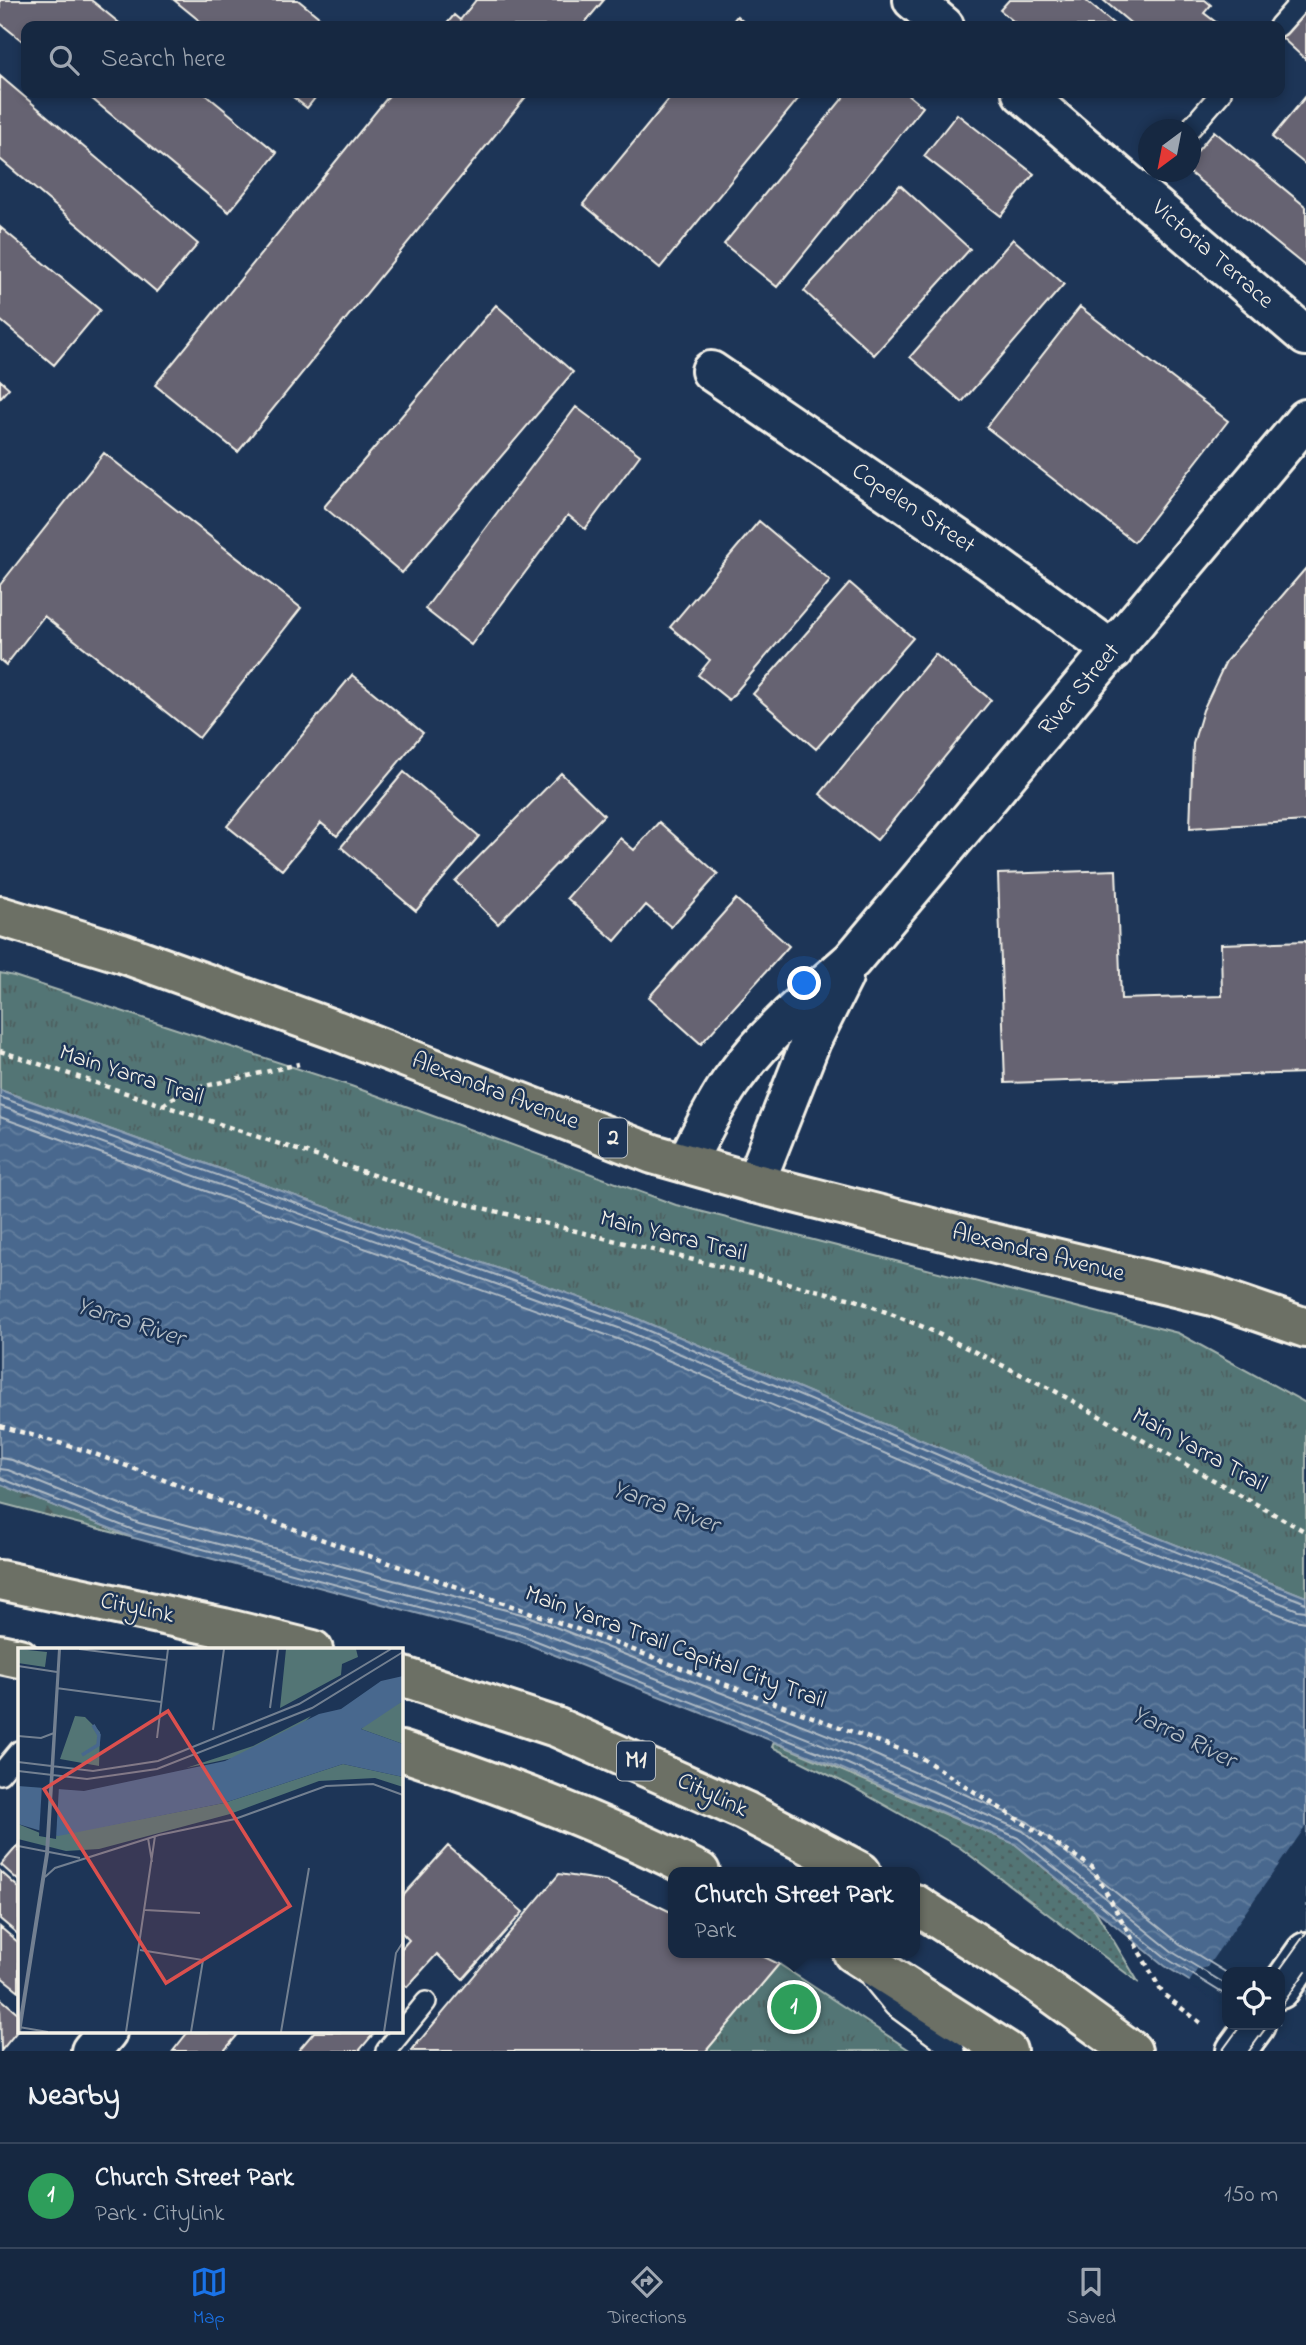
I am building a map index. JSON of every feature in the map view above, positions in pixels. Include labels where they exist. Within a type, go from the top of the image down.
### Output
[{"type":"main road","name":"Alexandra Avenue","points":[[0,916],[122,953],[335,1030],[653,1154],[1243,1304],[1306,1328]]},
{"type":"main road","name":"CityLink","points":[[0,1580],[225,1628],[305,1648]]},
{"type":"main road","points":[[0,1654],[18,1658]]},
{"type":"main road","name":"CityLink","points":[[402,1676],[556,1727],[602,1746],[745,1811],[851,1867]]},
{"type":"main road","points":[[402,1751],[495,1784],[603,1828],[688,1867]]},
{"type":"main road","points":[[920,1907],[1031,1978],[1132,2051]]},
{"type":"main road","points":[[861,1958],[1007,2051]]},
{"type":"street","points":[[913,0],[938,21]]},
{"type":"street","name":"Victoria Terrace","points":[[1029,98],[1138,177]]},
{"type":"street","name":"Victoria Terrace","points":[[1145,182],[1306,336]]},
{"type":"street","name":"Copelen Street","points":[[710,371],[987,559],[1112,651]]},
{"type":"street","name":"River Street","points":[[686,1163],[717,1103],[752,1055],[785,1018],[852,960],[1306,419]]},
{"type":"street","name":"River Street","points":[[755,1182],[811,1041],[852,960]]},
{"type":"street","name":"Alexandra Avenue","points":[[1243,1304],[1306,1321]]},
{"type":"street","points":[[1285,1982],[1306,1952]]},
{"type":"street","points":[[1236,2051],[1251,2030]]},
{"type":"street","points":[[91,2051],[105,2034]]},
{"type":"lane","points":[[1283,21],[1302,0]]},
{"type":"lane","points":[[1199,119],[1217,98]]},
{"type":"lane","points":[[0,1774],[18,1752]]},
{"type":"lane","points":[[857,1958],[894,2007],[955,2051]]},
{"type":"lane","points":[[402,2031],[426,2002]]},
{"type":"lane","points":[[386,2051],[400,2034]]},
{"type":"path","points":[[163,1105],[184,1091],[298,1064],[335,1030]]},
{"type":"path","name":"Main Yarra Trail","points":[[0,1051],[442,1198],[856,1300],[926,1328],[1053,1390],[1306,1532]]},
{"type":"path","name":"Main Yarra Trail Capital City Trail","points":[[0,1426],[87,1451],[920,1757],[1092,1867],[1163,1994],[1205,2026]]},
{"type":"green space","points":[[0,973],[351,1086],[676,1205],[1178,1333],[1306,1403],[1306,1597],[1022,1483],[633,1317],[0,1090]]},
{"type":"green space","points":[[0,1484],[134,1538],[0,1503]]},
{"type":"green space","points":[[774,1742],[1015,1844],[1095,1910],[1139,1983],[959,1847],[847,1784],[772,1747]]},
{"type":"green space","points":[[779,1964],[911,2051],[706,2051]]},
{"type":"water","name":"Yarra River","points":[[0,1090],[633,1317],[1022,1483],[1306,1597],[1306,2051],[1285,2030],[1285,1967],[1222,1967],[1222,2001],[1165,1966],[1015,1844],[838,1767],[517,1640],[134,1538],[0,1484]]},
{"type":"pier","points":[[1306,1826],[1306,2051],[1298,2051],[1266,2030],[1285,2030],[1285,1967],[1222,1967],[1222,2004],[1188,1984],[1197,1970],[1207,1967]]},
{"type":"building","points":[[0,0],[91,0],[117,21],[21,21],[21,40],[0,23]]},
{"type":"building","points":[[174,0],[298,0],[324,21],[200,21]]},
{"type":"building","points":[[476,0],[604,0],[586,21],[449,21],[454,15],[460,20]]},
{"type":"building","points":[[1009,0],[1085,0],[1110,21],[1013,21],[1000,10]]},
{"type":"building","points":[[1103,0],[1205,0],[1211,5],[1204,13],[1214,21],[1128,21]]},
{"type":"building","points":[[1306,9],[1306,60],[1285,41],[1285,33]]},
{"type":"building","points":[[0,76],[21,94],[21,98],[26,98],[198,244],[157,292],[0,159]]},
{"type":"building","points":[[1306,96],[1306,165],[1272,137]]},
{"type":"building","points":[[91,98],[210,98],[277,153],[229,212]]},
{"type":"building","points":[[294,98],[315,98],[307,108]]},
{"type":"building","points":[[387,98],[525,98],[238,452],[155,385]]},
{"type":"building","points":[[670,98],[799,98],[660,268],[583,204]]},
{"type":"building","points":[[843,98],[912,98],[923,107],[777,287],[724,244]]},
{"type":"building","points":[[957,114],[1034,174],[1001,216],[924,156]]},
{"type":"building","points":[[1214,131],[1306,207],[1306,267],[1201,182],[1201,147]]},
{"type":"building","points":[[900,185],[970,249],[874,355],[804,291]]},
{"type":"building","points":[[0,227],[100,310],[54,365],[0,320]]},
{"type":"building","points":[[1013,239],[1064,284],[962,402],[910,357]]},
{"type":"building","points":[[496,305],[573,372],[402,573],[324,507]]},
{"type":"building","points":[[1080,307],[1228,421],[1134,542],[986,427]]},
{"type":"building","points":[[0,380],[9,388],[0,398]]},
{"type":"building","points":[[576,407],[640,455],[585,529],[568,515],[471,645],[425,609]]},
{"type":"building","points":[[104,453],[301,608],[199,738],[44,616],[6,665],[0,660],[0,585]]},
{"type":"building","points":[[759,521],[830,581],[729,700],[698,675],[710,660],[670,627]]},
{"type":"building","points":[[1306,568],[1306,821],[1190,828],[1193,744],[1203,710],[1226,661]]},
{"type":"building","points":[[850,583],[913,638],[816,749],[753,694]]},
{"type":"building","points":[[935,654],[991,700],[877,840],[820,794]]},
{"type":"building","points":[[352,675],[423,733],[337,836],[321,823],[282,870],[227,826]]},
{"type":"building","points":[[404,772],[479,836],[416,911],[341,847]]},
{"type":"building","points":[[561,773],[604,815],[498,924],[455,881]]},
{"type":"building","points":[[659,822],[718,874],[671,927],[646,905],[615,941],[567,898],[620,838],[634,850]]},
{"type":"building","points":[[1116,870],[1121,999],[1222,996],[1221,944],[1306,941],[1306,1073],[1005,1083],[998,874]]},
{"type":"building","points":[[736,899],[789,946],[701,1044],[649,997]]},
{"type":"building","points":[[18,1845],[18,1880],[1,1865]]},
{"type":"building","points":[[448,1846],[523,1912],[463,1979],[437,1954],[407,1987],[402,1983],[402,1948],[409,1940],[402,1933],[402,1897]]},
{"type":"building","points":[[0,1871],[18,1887],[18,1934],[0,1919]]},
{"type":"building","points":[[559,1874],[606,1881],[668,1911],[668,1958],[766,1958],[779,1964],[706,2051],[411,2051]]},
{"type":"building","points":[[0,1927],[18,1942],[18,1990],[0,1976]]},
{"type":"building","points":[[0,1998],[18,2013],[18,2030],[1,2051]]},
{"type":"building","points":[[186,2034],[238,2034],[224,2051],[173,2051]]},
{"type":"building","points":[[312,2034],[373,2034],[359,2051],[298,2051]]},
{"type":"tram line","points":[[1282,1967],[1306,1933]]},
{"type":"tram line","points":[[1285,2001],[1306,1971]]},
{"type":"tram line","points":[[1222,2051],[1237,2030]]},
{"type":"tram line","points":[[1249,2051],[1264,2030]]},
{"type":"place","name":"Church Street Park","points":[[794,2007]]}]
